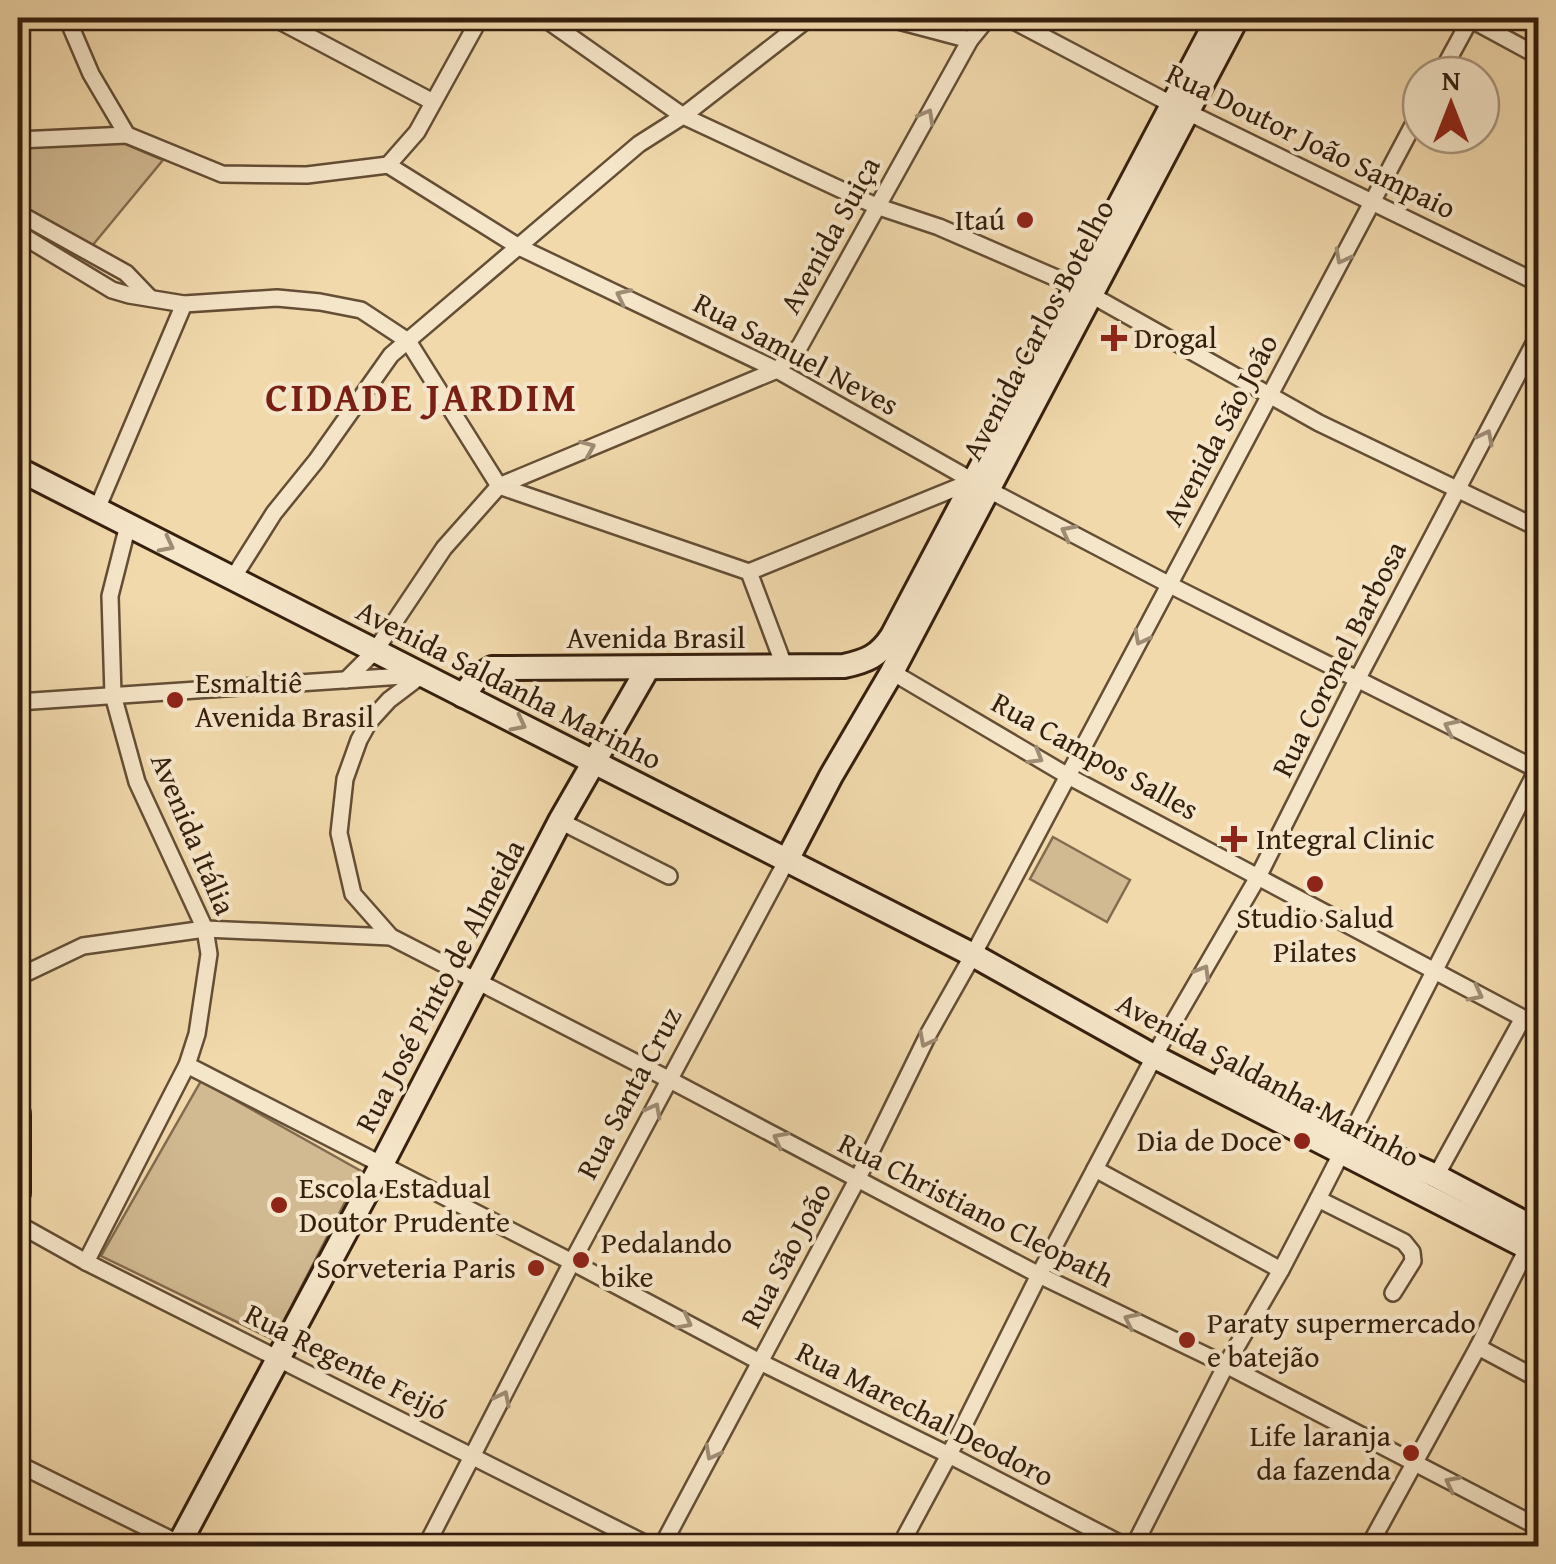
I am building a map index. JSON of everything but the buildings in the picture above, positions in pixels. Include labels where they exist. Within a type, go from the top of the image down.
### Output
[{"type":"main road","name":"Avenida Carlos Botelho","points":[[892,636],[980,485],[1084,291],[1180,108],[1218,18]]},
{"type":"main road","name":"Avenida Carlos Botelho","points":[[1180,108],[1238,18]]},
{"type":"main road","name":"Avenida Saldanha Marinho","points":[[18,469],[1345,1145],[1536,1238]]},
{"type":"main road","name":"Avenida Carlos Botelho","points":[[887,680],[980,485]]},
{"type":"main road","points":[[861,662],[876,656],[892,636]]},
{"type":"main road","points":[[887,680],[892,636]]},
{"type":"main road","points":[[861,662],[887,680]]},
{"type":"main road","name":"Avenida Brasil","points":[[464,696],[477,677],[492,668],[785,668],[861,662]]},
{"type":"main road","name":"Rua José Pinto de Almeida","points":[[181,1546],[560,821],[648,668]]},
{"type":"main road","name":"Rua Santa Cruz","points":[[786,860],[887,680]]},
{"type":"main road","points":[[18,1114],[18,1193]]},
{"type":"main road","name":"Avenida Saldanha Marinho","points":[[1345,1145],[1436,1176],[1536,1238]]},
{"type":"street","points":[[67,18],[91,74],[127,136]]},
{"type":"street","points":[[274,18],[433,102]]},
{"type":"street","points":[[18,140],[127,136],[222,174],[307,174],[388,165],[417,132],[480,18]]},
{"type":"street","points":[[233,578],[274,513],[391,355],[639,144],[683,116],[809,18]]},
{"type":"street","points":[[887,18],[970,40]]},
{"type":"street","name":"Avenida Suiça","points":[[499,486],[778,370],[800,346],[970,40],[988,18]]},
{"type":"street","name":"Rua Doutor João Sampaio","points":[[1008,18],[1180,108],[1538,283]]},
{"type":"street","points":[[1451,55],[1470,18],[1538,56]]},
{"type":"street","points":[[552,19],[683,116],[876,206],[939,226],[1084,291],[1319,423],[1538,528]]},
{"type":"street","name":"Avenida São João","points":[[1068,776],[1401,146]]},
{"type":"street","name":"Rua Samuel Neves","points":[[388,165],[519,246],[778,370],[980,485],[1538,769]]},
{"type":"street","points":[[18,212],[126,274],[150,298]]},
{"type":"street","points":[[18,234],[112,290],[184,304],[277,298],[361,310],[408,341],[499,486],[749,572],[980,485]]},
{"type":"street","points":[[97,509],[184,304]]},
{"type":"street","name":"Rua Coronel Barbosa","points":[[900,1546],[1158,1050],[1258,876],[1538,336]]},
{"type":"street","points":[[346,680],[375,651],[444,548],[499,486]]},
{"type":"street","name":"Avenida Itália","points":[[86,1262],[187,1065],[197,1034],[209,954],[205,929],[138,782],[113,696],[110,596],[128,525]]},
{"type":"street","points":[[749,572],[785,668]]},
{"type":"street","points":[[18,702],[422,675]]},
{"type":"street","points":[[391,937],[354,894],[339,833],[345,778],[370,722],[389,700],[422,675]]},
{"type":"street","name":"Rua Campos Salles","points":[[887,680],[1538,1026]]},
{"type":"street","points":[[1134,1546],[1226,1365],[1318,1199],[1538,769]]},
{"type":"street","name":"Rua São João","points":[[662,1546],[857,1180],[929,1033],[1068,776]]},
{"type":"street","points":[[560,821],[669,876]]},
{"type":"street","name":"Rua Santa Cruz","points":[[426,1546],[786,860]]},
{"type":"street","points":[[18,977],[83,946],[205,929],[391,937]]},
{"type":"street","name":"Rua Christiano Cleopath","points":[[391,937],[1038,1276],[1226,1365],[1538,1527]]},
{"type":"street","points":[[1436,1176],[1523,1018]]},
{"type":"street","name":"Rua Marechal Deodoro","points":[[187,1065],[1125,1546]]},
{"type":"street","points":[[1095,1169],[1281,1270]]},
{"type":"street","points":[[1318,1199],[1404,1242],[1412,1252],[1413,1261],[1393,1294]]},
{"type":"street","name":"Rua Regente Feijó","points":[[18,1224],[650,1546]]},
{"type":"street","points":[[1368,1546],[1536,1238]]},
{"type":"street","points":[[1478,1348],[1538,1379]]},
{"type":"street","points":[[18,1464],[181,1546]]},
{"type":"shaded area","points":[[123,143],[163,160],[92,246],[18,204],[18,147]]},
{"type":"shaded area","points":[[1053,837],[1130,880],[1107,922],[1030,879]]},
{"type":"shaded area","points":[[201,1081],[361,1171],[274,1340],[101,1256]]},
{"type":"place","name":"Itaú","points":[[1025,220]]},
{"type":"place","name":"Drogal","points":[[1114,338]]},
{"type":"place","name":"Esmaltiê Avenida Brasil","points":[[175,700]]},
{"type":"place","name":"Integral Clinic","points":[[1234,839]]},
{"type":"place","name":"Studio Salud Pilates","points":[[1315,884]]},
{"type":"place","name":"Dia de Doce","points":[[1302,1141]]},
{"type":"place","name":"Escola Estadual Doutor Prudente","points":[[279,1205]]},
{"type":"place","name":"Pedalando bike","points":[[581,1260]]},
{"type":"place","name":"Sorveteria Paris","points":[[536,1268]]},
{"type":"place","name":"Paraty supermercado e batejão","points":[[1187,1340]]},
{"type":"place","name":"Life laranja da fazenda","points":[[1411,1453]]},
{"type":"district","name":"CIDADE JARDIM","points":[[422,397]]}]
